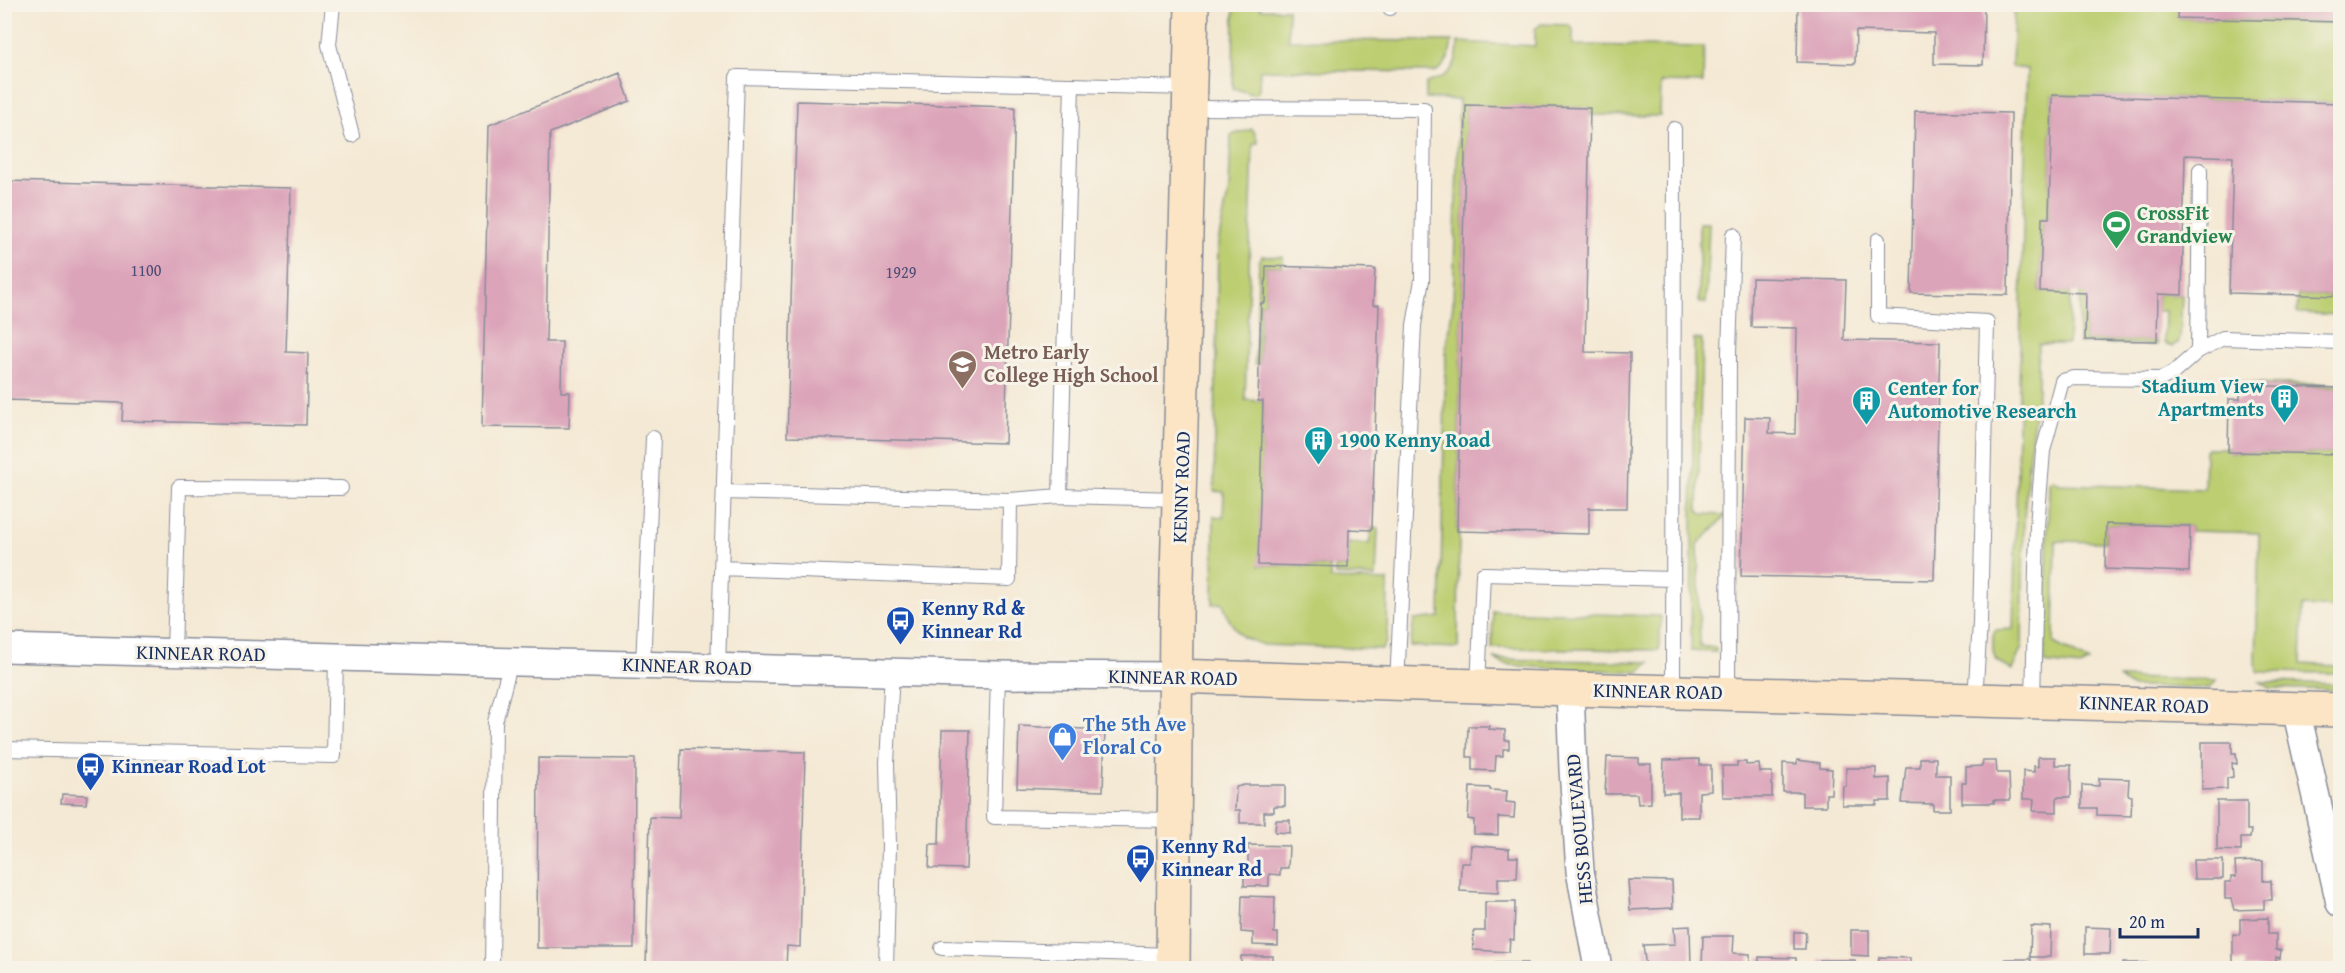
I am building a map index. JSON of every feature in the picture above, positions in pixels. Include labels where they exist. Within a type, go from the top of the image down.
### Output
[{"type":"street","name":"KENNY ROAD","points":[[1173,962],[1175,676],[1192,4]]},
{"type":"street","name":"KINNEAR ROAD","points":[[4,648],[998,675],[1175,676],[2340,710]]},
{"type":"street","name":"HESS BOULEVARD","points":[[1570,689],[1573,769],[1581,871],[1598,969]]},
{"type":"street","points":[[2296,709],[2340,903]]},
{"type":"lane","points":[[333,4],[330,45],[352,135]]},
{"type":"lane","points":[[718,667],[737,77],[1072,85],[1191,98],[1424,109],[1422,280],[1414,325],[1397,684]]},
{"type":"lane","points":[[1060,496],[1072,85]]},
{"type":"lane","points":[[1672,691],[1674,129]]},
{"type":"lane","points":[[2198,351],[2200,170]]},
{"type":"lane","points":[[1728,692],[1733,235]]},
{"type":"lane","points":[[1878,240],[1878,316],[1987,322],[1980,623],[1975,699]]},
{"type":"lane","points":[[2033,701],[2037,526],[2043,451],[2062,381],[2074,378],[2161,379],[2173,373],[2198,351],[2223,338],[2340,342]]},
{"type":"lane","points":[[643,664],[653,438]]},
{"type":"lane","points":[[174,652],[179,487],[341,488]]},
{"type":"lane","points":[[724,492],[1010,500],[1060,496],[1181,499]]},
{"type":"lane","points":[[721,568],[1009,579],[1010,500]]},
{"type":"lane","points":[[1478,686],[1483,574],[1673,579]]},
{"type":"lane","points":[[4,749],[334,756],[336,656]]},
{"type":"lane","points":[[492,969],[495,722],[511,661]]},
{"type":"lane","points":[[886,969],[889,845],[887,763],[892,672]]},
{"type":"lane","points":[[998,675],[994,817],[1174,820]]},
{"type":"lane","points":[[942,948],[1173,962]]},
{"type":"green space","points":[[1234,5],[1260,5],[1261,9],[1288,9],[1288,40],[1452,41],[1448,60],[1434,72],[1260,70],[1259,90],[1255,95],[1233,88]]},
{"type":"green space","points":[[2014,5],[2178,5],[2178,18],[2340,22],[2340,103],[2052,95],[2049,218],[2042,218],[2040,291],[2070,292],[2068,344],[2038,344],[2038,391],[2029,455],[2024,520],[2022,647],[2012,670],[1995,657],[1993,633],[1995,630],[2013,629],[2027,69],[2012,67]]},
{"type":"green space","points":[[1541,24],[1569,25],[1573,29],[1573,45],[1704,47],[1703,83],[1661,82],[1660,116],[1590,115],[1590,108],[1466,106],[1457,530],[1459,531],[1458,648],[1410,646],[1414,620],[1440,617],[1446,348],[1453,304],[1459,100],[1426,98],[1426,83],[1441,78],[1451,70],[1458,51],[1458,42],[1535,46],[1535,29]]},
{"type":"green space","points":[[1252,129],[1258,143],[1253,144],[1245,400],[1263,401],[1259,565],[1330,567],[1330,579],[1388,581],[1387,640],[1382,649],[1263,645],[1243,637],[1237,631],[1229,620],[1223,603],[1213,604],[1214,516],[1223,517],[1224,492],[1214,491],[1218,243],[1229,189],[1231,135]]},
{"type":"green space","points":[[1699,223],[1709,223],[1706,303],[1699,303]]},
{"type":"green space","points":[[1262,256],[1283,257],[1283,266],[1266,266],[1265,303],[1261,303],[1259,364],[1255,364],[1259,262]]},
{"type":"green space","points":[[2080,292],[2086,293],[2085,340],[2157,341],[2157,345],[2079,343]]},
{"type":"green space","points":[[2158,294],[2182,295],[2180,339],[2172,346],[2164,343],[2165,311],[2157,311]]},
{"type":"green space","points":[[2298,295],[2340,296],[2340,315],[2299,313],[2297,312]]},
{"type":"green space","points":[[1694,339],[1702,340],[1698,510],[1702,514],[1725,515],[1698,544],[1700,646],[1716,648],[1716,652],[1691,651]]},
{"type":"green space","points":[[2241,383],[2340,385],[2340,388],[2241,385]]},
{"type":"green space","points":[[2228,448],[2229,452],[2340,454],[2340,608],[2303,606],[2301,664],[2340,666],[2340,673],[2258,672],[2256,665],[2259,533],[2190,531],[2190,526],[2106,524],[2105,542],[2056,541],[2054,643],[2089,662],[2080,667],[2044,663],[2049,483],[2053,480],[2060,484],[2204,489],[2205,450]]},
{"type":"green space","points":[[1372,528],[1378,528],[1376,577],[1335,575],[1335,567],[1348,567],[1349,543],[1369,544]]},
{"type":"green space","points":[[1493,611],[1661,616],[1659,650],[1492,648]]},
{"type":"green space","points":[[1494,659],[1650,662],[1639,672],[1529,667],[1505,664]]},
{"type":"green space","points":[[2119,678],[2217,680],[2209,688],[2131,687]]},
{"type":"green space","points":[[2260,682],[2340,684],[2340,690],[2270,688]]},
{"type":"building","points":[[1798,4],[1984,4],[1983,65],[1934,64],[1934,33],[1856,31],[1855,64],[1797,62]]},
{"type":"building","points":[[2178,4],[2340,4],[2340,22],[2177,18]]},
{"type":"building","points":[[620,73],[630,101],[550,133],[546,342],[562,342],[561,392],[570,392],[569,428],[482,427],[489,125]]},
{"type":"building","points":[[2052,95],[2340,103],[2340,296],[2229,293],[2233,157],[2185,155],[2182,295],[2158,294],[2157,341],[2085,340],[2086,293],[2040,291],[2042,218],[2049,218]]},
{"type":"building","points":[[797,101],[1015,107],[1005,443],[787,437]]},
{"type":"building","points":[[1466,105],[1590,108],[1585,352],[1630,353],[1627,508],[1589,508],[1589,534],[1457,531]]},
{"type":"building","points":[[1915,111],[2011,113],[2008,295],[1911,293]]},
{"type":"building","points":[[4,181],[291,188],[286,352],[308,353],[306,425],[122,421],[123,403],[4,400]]},
{"type":"building","name":"1900 Kenny Road","points":[[1266,266],[1375,269],[1373,305],[1379,305],[1372,528],[1370,530],[1349,529],[1348,567],[1258,565],[1263,401],[1258,401],[1261,303],[1265,303]]},
{"type":"building","name":"Center for Automotive Research","points":[[1752,278],[1846,280],[1844,340],[1940,342],[1934,580],[1741,576],[1745,417],[1770,418],[1769,433],[1795,434],[1797,328],[1751,327]]},
{"type":"building","name":"Stadium View Apartments","points":[[2241,385],[2340,388],[2340,454],[2228,452],[2229,399],[2240,399]]},
{"type":"building","points":[[2106,524],[2190,526],[2189,572],[2105,569]]},
{"type":"building","points":[[1019,726],[1105,730],[1103,791],[1017,788]]},
{"type":"building","points":[[1468,726],[1489,726],[1488,729],[1505,730],[1505,740],[1509,740],[1509,749],[1503,749],[1503,756],[1496,756],[1495,771],[1472,770],[1472,757],[1467,757]]},
{"type":"building","points":[[942,730],[970,730],[966,869],[929,868],[930,844],[939,844]]},
{"type":"building","points":[[2202,742],[2232,742],[2232,753],[2236,753],[2237,764],[2232,763],[2233,777],[2227,778],[2227,789],[2202,790]]},
{"type":"building","points":[[681,749],[805,752],[800,947],[787,946],[786,968],[646,968],[650,817],[679,818]]},
{"type":"building","points":[[1607,757],[1639,758],[1639,764],[1651,764],[1651,803],[1638,804],[1637,794],[1605,794]]},
{"type":"building","points":[[2038,757],[2055,757],[2055,765],[2071,765],[2071,797],[2057,797],[2057,812],[2033,811],[2034,799],[2023,799],[2023,771],[2034,772],[2034,766],[2038,767]]},
{"type":"building","points":[[538,758],[635,759],[634,948],[537,948]]},
{"type":"building","points":[[1920,758],[1936,758],[1936,775],[1950,775],[1950,810],[1933,810],[1933,804],[1902,803],[1906,767],[1920,767]]},
{"type":"building","points":[[1699,759],[1700,765],[1711,765],[1711,791],[1699,792],[1699,817],[1679,817],[1679,793],[1663,793],[1664,760]]},
{"type":"building","points":[[1797,760],[1820,763],[1820,768],[1832,769],[1831,794],[1826,794],[1826,806],[1802,806],[1802,792],[1783,792],[1783,763],[1797,764]]},
{"type":"building","points":[[1983,761],[1996,761],[1997,773],[2009,773],[2010,800],[1994,800],[1994,803],[1962,803],[1962,783],[1966,783],[1966,767],[1982,766]]},
{"type":"building","points":[[1737,762],[1746,762],[1746,765],[1759,764],[1760,772],[1772,772],[1772,797],[1723,797],[1722,766],[1737,766]]},
{"type":"building","points":[[1846,768],[1876,768],[1876,779],[1890,778],[1890,801],[1877,801],[1877,805],[1842,805],[1843,786],[1846,786]]},
{"type":"building","points":[[2099,778],[2129,779],[2128,795],[2132,796],[2131,816],[2097,815],[2097,808],[2082,808],[2082,785],[2099,786]]},
{"type":"building","points":[[1285,785],[1285,806],[1274,806],[1274,812],[1264,812],[1264,823],[1240,823],[1240,810],[1235,810],[1236,787]]},
{"type":"building","points":[[1470,787],[1507,791],[1506,802],[1515,803],[1514,818],[1498,817],[1498,835],[1474,834],[1474,820],[1468,819]]},
{"type":"building","points":[[62,794],[87,795],[86,804],[61,803]]},
{"type":"building","points":[[2217,801],[2247,801],[2247,830],[2251,830],[2250,838],[2241,838],[2241,851],[2217,850]]},
{"type":"building","points":[[1276,820],[1290,820],[1290,833],[1275,832]]},
{"type":"building","points":[[1248,845],[1289,846],[1288,868],[1280,868],[1280,875],[1269,874],[1269,886],[1244,886],[1244,874],[1248,874]]},
{"type":"building","points":[[1471,845],[1509,849],[1509,857],[1518,857],[1517,878],[1498,878],[1498,893],[1460,891],[1461,863],[1470,863]]},
{"type":"building","points":[[2193,860],[2223,860],[2223,879],[2194,879]]},
{"type":"building","points":[[2263,861],[2263,881],[2271,881],[2272,900],[2264,900],[2264,909],[2234,910],[2231,899],[2225,899],[2225,882],[2231,882],[2231,877],[2236,877],[2235,862]]},
{"type":"building","points":[[1628,880],[1672,881],[1673,908],[1630,910]]},
{"type":"building","points":[[1242,896],[1275,897],[1274,933],[1278,933],[1278,946],[1253,945],[1253,933],[1241,932]]},
{"type":"building","points":[[1485,902],[1515,902],[1514,940],[1510,939],[1509,952],[1473,950],[1474,931],[1485,931]]},
{"type":"building","points":[[2268,918],[2268,934],[2276,934],[2276,950],[2281,950],[2280,958],[2276,957],[2276,968],[2245,968],[2245,962],[2233,962],[2233,934],[2240,935],[2240,919]]},
{"type":"building","points":[[1690,926],[1691,968],[1646,968],[1643,945],[1675,944],[1674,927]]},
{"type":"building","points":[[2031,926],[2051,927],[2050,957],[2030,957]]},
{"type":"building","points":[[2085,927],[2111,928],[2110,954],[2085,954]]},
{"type":"building","points":[[1851,930],[1869,930],[1869,956],[1851,955]]},
{"type":"building","points":[[1794,932],[1806,932],[1805,949],[1794,949]]},
{"type":"building","points":[[1703,936],[1734,936],[1733,953],[1750,954],[1750,968],[1702,968]]},
{"type":"building","points":[[1241,956],[1273,956],[1273,968],[1241,968]]},
{"type":"building","points":[[1759,957],[1796,958],[1796,968],[1759,968]]},
{"type":"building","points":[[1879,957],[1910,958],[1910,968],[1878,968]]},
{"type":"building","points":[[2005,959],[2031,959],[2030,968],[2005,968]]},
{"type":"building","points":[[1820,960],[1855,960],[1855,968],[1820,968]]},
{"type":"building","points":[[1496,963],[1527,963],[1527,968],[1496,968]]},
{"type":"building","points":[[2123,963],[2147,963],[2147,968],[2122,968]]},
{"type":"building","points":[[2058,964],[2087,964],[2087,968],[2058,968]]},
{"type":"place","name":"CrossFit Grandview","points":[[2116,250]]},
{"type":"place","name":"Metro Early College High School","points":[[963,390]]},
{"type":"place","name":"Stadium View Apartments","points":[[2285,424]]},
{"type":"place","name":"Center for Automotive Research","points":[[1867,426]]},
{"type":"place","name":"1900 Kenny Road","points":[[1318,466]]},
{"type":"place","name":"Kenny Rd & Kinnear Rd","points":[[901,646]]},
{"type":"place","name":"The 5th Ave Floral Co","points":[[1062,762]]},
{"type":"place","name":"Kinnear Road Lot","points":[[91,792]]},
{"type":"place","name":"Kenny Rd Kinnear Rd","points":[[1141,884]]}]
